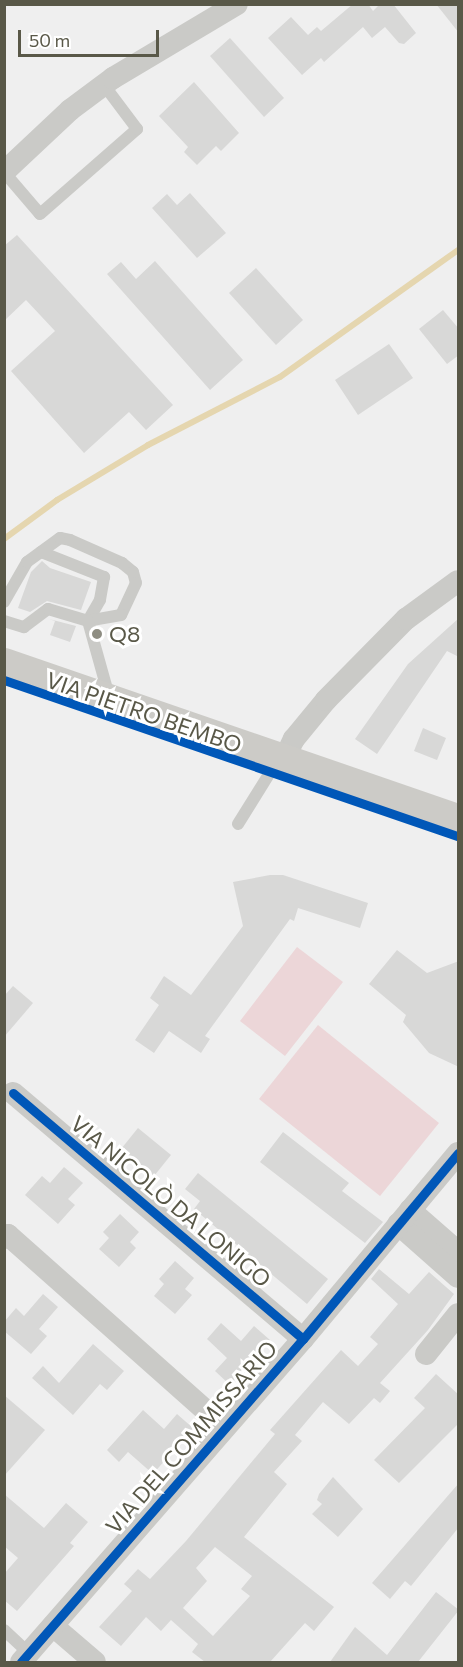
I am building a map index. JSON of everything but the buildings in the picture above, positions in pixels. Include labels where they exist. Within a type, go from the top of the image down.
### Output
[{"type":"main road","name":"VIA PIETRO BEMBO","points":[[4,664],[459,820]]},
{"type":"street","points":[[4,172],[70,110],[104,85],[237,4]]},
{"type":"street","points":[[284,760],[300,731],[406,618],[459,581]]},
{"type":"street","name":"VIA NICOLÒ DA LONIGO","points":[[13,1093],[303,1339]]},
{"type":"street","name":"VIA DEL COMMISSARIO","points":[[25,1658],[303,1339],[459,1153]]},
{"type":"street","points":[[404,1217],[459,1252]]},
{"type":"street","points":[[404,1217],[459,1277]]},
{"type":"street","name":"VIA DEL COMMISSARIO","points":[[4,1238],[8,1234],[225,1428]]},
{"type":"street","points":[[426,1354],[459,1314]]},
{"type":"street","points":[[53,1626],[95,1662]]},
{"type":"lane","points":[[4,172],[40,214],[137,129],[104,85]]},
{"type":"lane","points":[[4,602],[18,573],[60,538],[70,540],[133,572],[136,583],[121,615],[88,621],[48,609],[24,627],[4,621]]},
{"type":"lane","points":[[41,552],[104,578],[100,600],[88,621],[110,700]]},
{"type":"lane","points":[[238,824],[271,771],[284,760]]},
{"type":"lane","points":[[4,1630],[25,1658]]},
{"type":"shaded area","points":[[297,947],[343,982],[285,1056],[240,1021]]},
{"type":"shaded area","points":[[318,1025],[439,1123],[380,1196],[259,1099]]},
{"type":"waterway","points":[[4,539],[57,500],[148,445],[280,377],[458,250]]},
{"type":"cycle path","points":[[4,680],[458,836]]},
{"type":"cycle path","points":[[13,1093],[303,1339]]},
{"type":"cycle path","points":[[21,1662],[303,1339],[458,1153]]},
{"type":"place","name":"Q8","points":[[97,634]]}]
